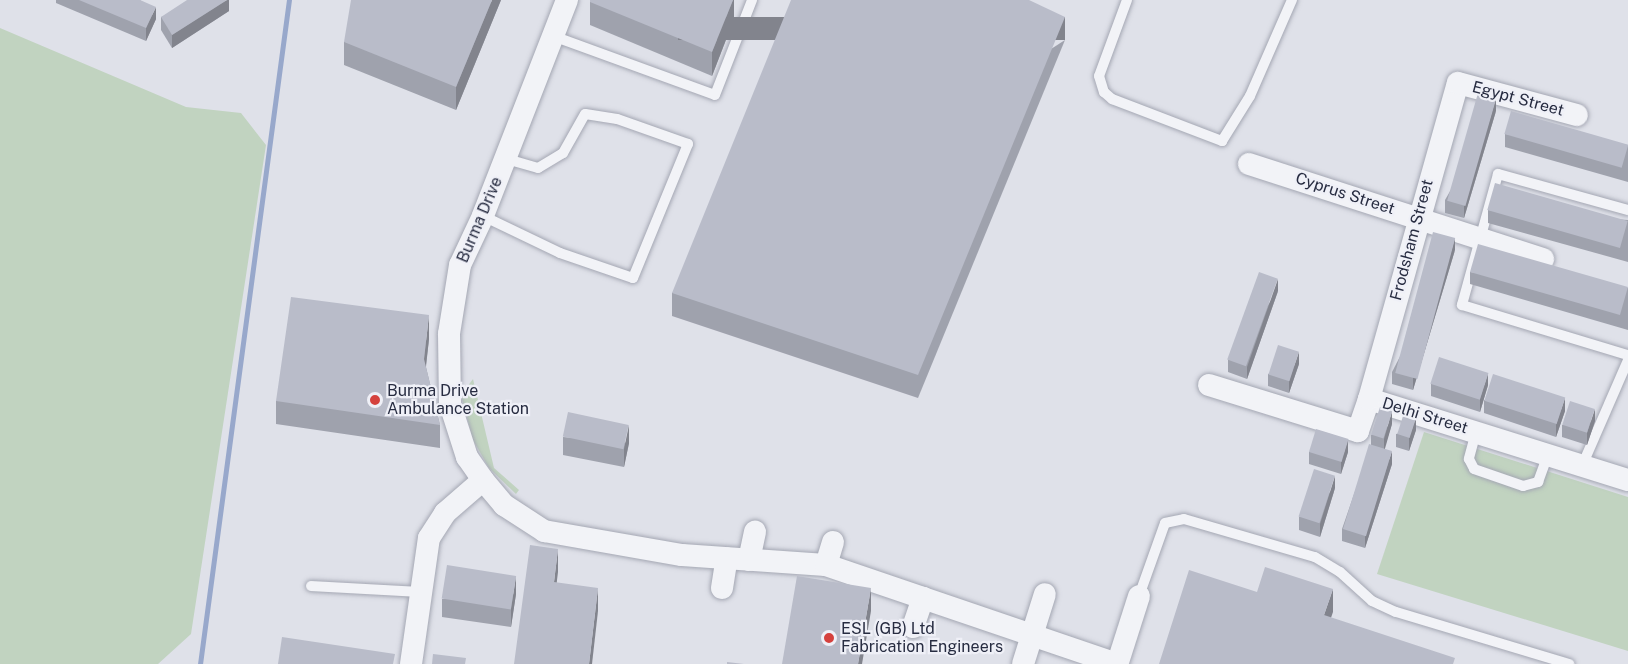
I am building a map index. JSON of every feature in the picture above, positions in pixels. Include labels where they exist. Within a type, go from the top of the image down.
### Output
[{"type":"street","name":"Burma Drive","points":[[567,0],[483,216],[460,265],[449,333],[450,404],[467,457],[483,480],[504,505],[543,531],[682,555],[826,566],[1117,663]]},
{"type":"street","name":"Egypt Street","points":[[1458,83],[1577,115]]},
{"type":"street","name":"Frodsham Street","points":[[1369,399],[1417,217],[1458,83]]},
{"type":"street","name":"Cyprus Street","points":[[1249,164],[1543,259]]},
{"type":"street","name":"Delhi Street","points":[[1209,385],[1358,431],[1369,399],[1628,480]]},
{"type":"street","points":[[411,664],[429,538],[446,513],[483,480]]},
{"type":"street","points":[[750,560],[755,532]]},
{"type":"street","points":[[826,566],[833,542]]},
{"type":"street","points":[[722,588],[727,558]]},
{"type":"street","points":[[1023,664],[1045,594]]},
{"type":"street","points":[[1117,663],[1139,596]]},
{"type":"street","points":[[913,627],[923,598]]},
{"type":"lane","points":[[553,36],[715,95],[753,0]]},
{"type":"lane","points":[[1127,0],[1100,76],[1104,92],[1112,99],[1222,141],[1250,96],[1292,0]]},
{"type":"lane","points":[[483,216],[560,253],[633,278],[688,144],[617,119],[585,114],[563,153],[538,168],[506,159]]},
{"type":"lane","points":[[1628,210],[1498,174],[1462,304],[1628,355]]},
{"type":"lane","points":[[1582,466],[1628,360]]},
{"type":"lane","points":[[1476,432],[1469,455],[1474,469],[1525,487],[1538,482],[1548,455]]},
{"type":"lane","points":[[1139,596],[1165,523],[1184,519],[1315,557],[1340,572],[1372,601],[1396,612],[1569,664]]},
{"type":"lane","points":[[310,586],[420,592]]},
{"type":"green space","points":[[0,28],[186,107],[241,113],[266,145],[191,634],[158,664],[0,664]]},
{"type":"green space","points":[[473,379],[494,468],[519,490],[516,494],[489,468],[473,440],[461,395]]},
{"type":"green space","points":[[1424,432],[1628,497],[1628,651],[1377,574]]},
{"type":"building","points":[[79,0],[140,0],[156,7],[146,28]]},
{"type":"building","points":[[187,0],[227,0],[172,35],[161,17]]},
{"type":"building","points":[[351,0],[492,0],[456,87],[344,42]]},
{"type":"building","points":[[590,0],[733,0],[712,52],[590,2]]},
{"type":"building","points":[[791,0],[1029,0],[1065,17],[918,375],[672,293]]},
{"type":"building","points":[[1478,93],[1496,98],[1465,206],[1447,201]]},
{"type":"building","points":[[1511,111],[1628,145],[1622,168],[1504,134]]},
{"type":"building","points":[[1495,183],[1628,221],[1620,248],[1487,210]]},
{"type":"building","points":[[1433,232],[1455,238],[1417,379],[1395,373]]},
{"type":"building","points":[[1478,244],[1628,287],[1620,315],[1470,272]]},
{"type":"building","points":[[1259,272],[1278,279],[1246,366],[1227,359]]},
{"type":"building","points":[[291,297],[429,315],[424,359],[440,425],[276,401]]},
{"type":"building","points":[[1278,345],[1299,352],[1289,381],[1268,374]]},
{"type":"building","points":[[1439,357],[1488,373],[1480,400],[1430,384]]},
{"type":"building","points":[[1493,374],[1565,397],[1557,424],[1484,401]]},
{"type":"building","points":[[1570,401],[1595,409],[1587,433],[1562,425]]},
{"type":"building","points":[[1380,407],[1392,411],[1383,439],[1371,435]]},
{"type":"building","points":[[568,412],[629,425],[623,449],[563,436]]},
{"type":"building","points":[[1404,413],[1416,417],[1410,438],[1397,434]]},
{"type":"building","points":[[1316,429],[1349,439],[1341,462],[1309,452]]},
{"type":"building","points":[[1369,444],[1392,451],[1366,536],[1343,529]]},
{"type":"building","points":[[1314,469],[1335,476],[1319,523],[1299,517]]},
{"type":"building","points":[[530,545],[558,549],[554,582],[598,588],[589,664],[514,664]]},
{"type":"building","points":[[447,565],[516,576],[511,610],[442,599]]},
{"type":"building","points":[[1265,567],[1333,589],[1324,615],[1455,658],[1453,664],[1159,664],[1189,570],[1257,592]]},
{"type":"building","name":"ESL (GB) Ltd Fabrication Engineers","points":[[797,576],[871,588],[858,664],[782,664]]},
{"type":"building","points":[[282,637],[395,654],[393,664],[278,664]]},
{"type":"building","points":[[433,654],[466,658],[465,664],[432,664]]},
{"type":"waterway","points":[[200,664],[289,0]]},
{"type":"place","name":"Burma Drive Ambulance Station","points":[[375,400]]},
{"type":"place","name":"ESL (GB) Ltd Fabrication Engineers","points":[[829,638]]}]
